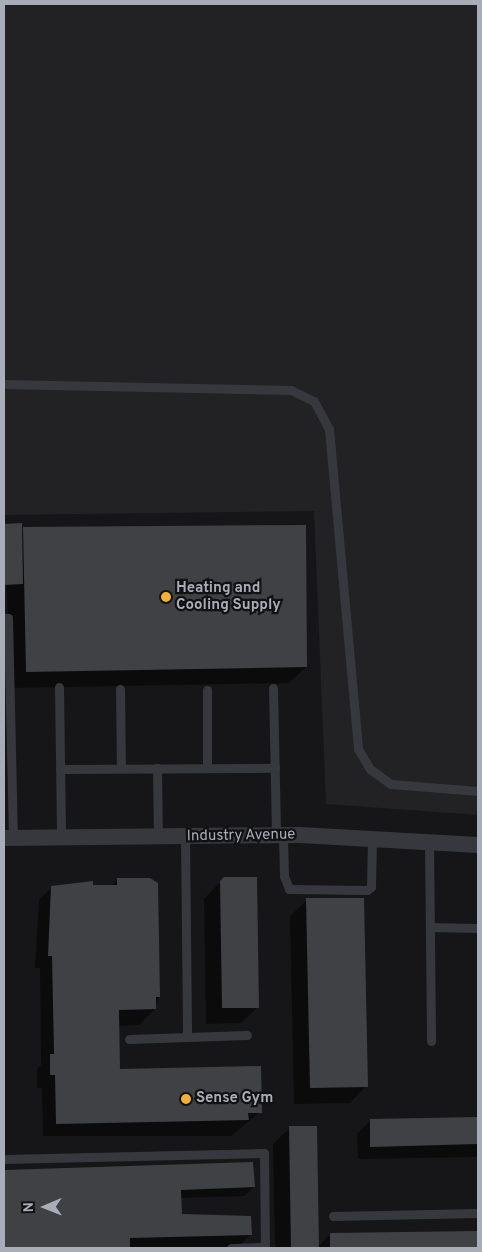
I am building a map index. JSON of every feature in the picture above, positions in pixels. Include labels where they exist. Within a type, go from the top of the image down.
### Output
[{"type":"street","name":"Industry Avenue","points":[[9,838],[279,835],[478,845]]},
{"type":"lane","points":[[4,384],[291,390],[314,401],[329,428],[358,749],[370,769],[391,784],[478,791]]},
{"type":"lane","points":[[4,618],[8,618],[9,838]]},
{"type":"lane","points":[[59,687],[60,838]]},
{"type":"lane","points":[[120,688],[121,768]]},
{"type":"lane","points":[[273,688],[279,835],[284,876],[289,889],[367,890],[371,887],[372,839]]},
{"type":"lane","points":[[207,690],[207,768]]},
{"type":"lane","points":[[60,768],[275,768]]},
{"type":"lane","points":[[157,768],[158,836]]},
{"type":"lane","points":[[185,836],[187,1037]]},
{"type":"lane","points":[[429,842],[431,1041]]},
{"type":"lane","points":[[430,927],[478,928]]},
{"type":"lane","points":[[129,1039],[247,1036]]},
{"type":"lane","points":[[4,1159],[264,1153],[265,1248],[231,1248]]},
{"type":"lane","points":[[333,1216],[478,1213]]},
{"type":"shaded area","points":[[4,4],[478,4],[478,815],[326,804],[314,511],[4,515]]},
{"type":"building","points":[[22,523],[23,584],[4,585],[4,524]]},
{"type":"building","name":"Heating and Cooling Supply","points":[[306,525],[307,667],[26,672],[23,527]]},
{"type":"building","points":[[224,877],[257,877],[259,1008],[222,1008],[220,881]]},
{"type":"building","points":[[117,878],[150,878],[158,883],[160,997],[156,997],[156,1009],[119,1010],[120,1069],[261,1066],[262,1113],[248,1113],[249,1120],[56,1124],[55,1075],[50,1075],[50,1054],[54,1054],[52,956],[48,956],[51,886],[93,881],[93,885],[117,885]]},
{"type":"building","points":[[306,898],[364,898],[368,1087],[310,1088]]},
{"type":"building","points":[[478,1117],[478,1144],[370,1147],[370,1119]]},
{"type":"building","points":[[289,1126],[317,1126],[319,1248],[291,1248]]},
{"type":"building","points":[[253,1162],[255,1187],[181,1190],[182,1214],[251,1216],[252,1235],[130,1238],[130,1248],[4,1248],[4,1170]]},
{"type":"building","points":[[478,1231],[478,1248],[330,1248],[330,1233]]},
{"type":"place","name":"Heating and Cooling Supply","points":[[166,597]]},
{"type":"place","name":"Sense Gym","points":[[186,1099]]}]
